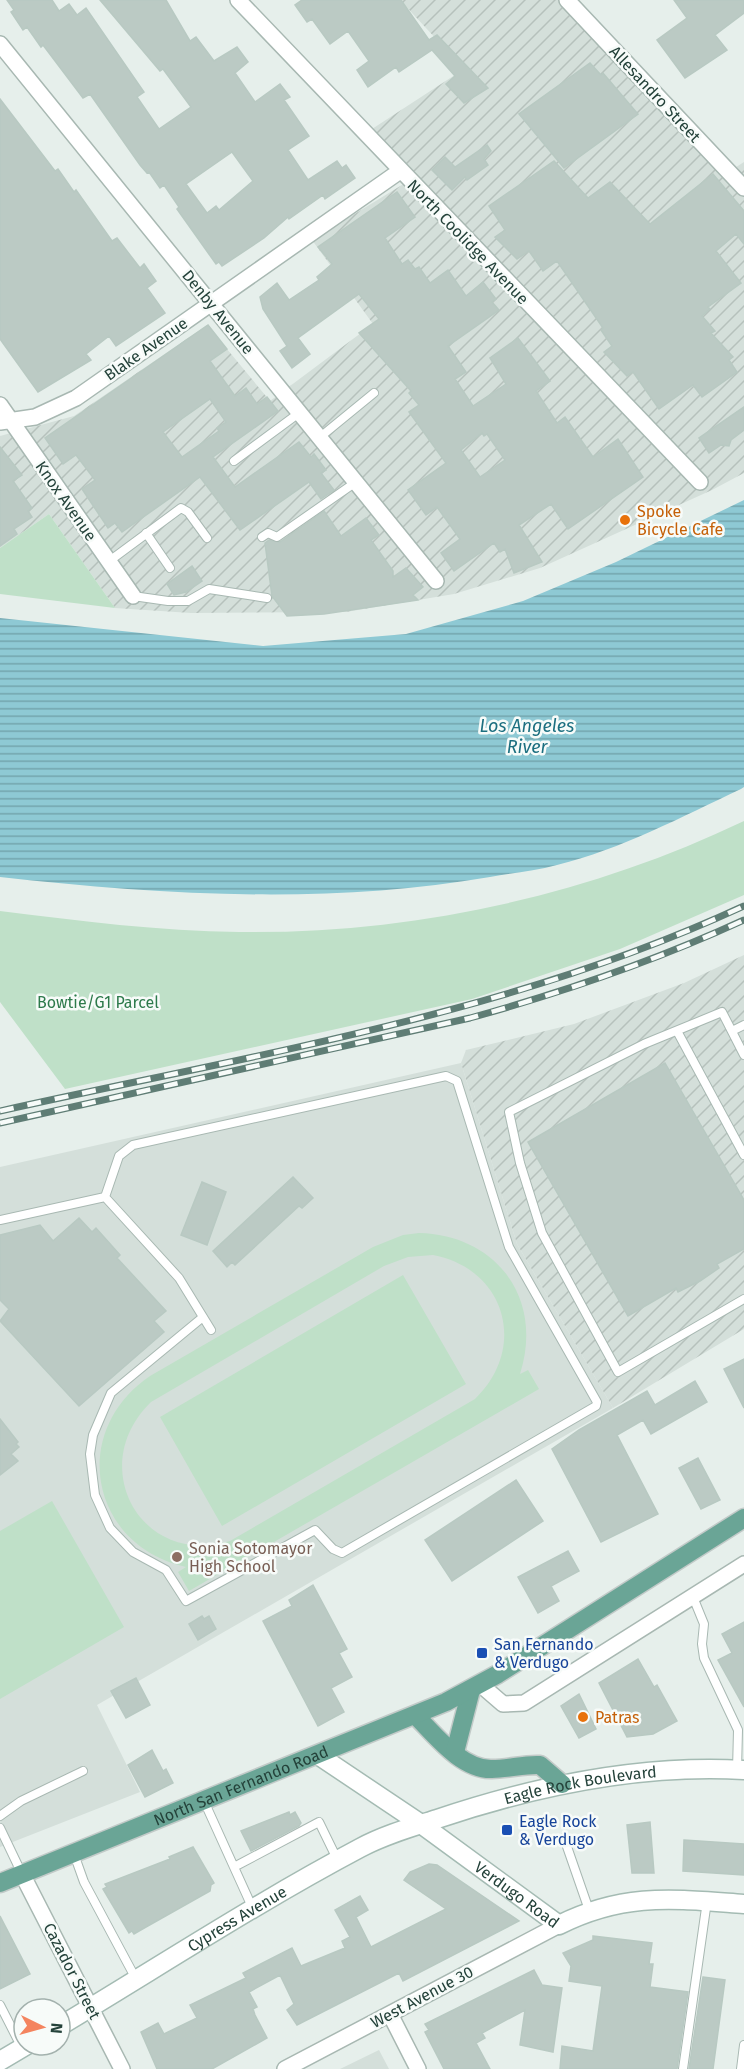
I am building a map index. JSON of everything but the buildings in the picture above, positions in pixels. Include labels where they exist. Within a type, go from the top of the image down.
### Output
[{"type":"main road","name":"North San Fernando Road","points":[[0,1883],[416,1716],[476,1687],[744,1518]]},
{"type":"main road","points":[[455,1752],[476,1687]]},
{"type":"main road","points":[[416,1716],[455,1752],[481,1768],[540,1765],[562,1784]]},
{"type":"street","name":"North Coolidge Avenue","points":[[238,0],[700,482]]},
{"type":"street","name":"Allesandro Street","points":[[567,0],[744,188]]},
{"type":"street","name":"Denby Avenue","points":[[0,44],[435,581]]},
{"type":"street","name":"Blake Avenue","points":[[6,422],[35,417],[76,398],[400,171]]},
{"type":"street","name":"Knox Avenue","points":[[0,405],[6,422],[133,596]]},
{"type":"street","points":[[476,1687],[503,1704],[524,1703],[744,1564]]},
{"type":"street","name":"Verdugo Road","points":[[318,1755],[421,1824],[559,1925],[589,1910],[623,1901],[653,1899],[744,1904]]},
{"type":"street","name":"Eagle Rock Boulevard","points":[[421,1824],[479,1804],[562,1784],[673,1771],[741,1770]]},
{"type":"street","name":"Cypress Avenue","points":[[72,2019],[362,1847],[421,1824]]},
{"type":"street","name":"Cazador Street","points":[[22,1874],[123,2069]]},
{"type":"street","name":"West Avenue 30","points":[[285,2069],[559,1925]]},
{"type":"street","points":[[390,2014],[418,2069]]},
{"type":"lane","points":[[320,438],[374,393]]},
{"type":"lane","points":[[234,461],[299,413]]},
{"type":"lane","points":[[262,537],[268,533],[277,537],[356,482]]},
{"type":"lane","points":[[108,562],[181,508],[188,512],[207,538]]},
{"type":"lane","points":[[146,533],[170,568]]},
{"type":"lane","points":[[133,596],[168,601],[188,601],[209,589],[267,598]]},
{"type":"lane","points":[[744,1055],[722,1012],[677,1031],[509,1112],[520,1163],[542,1233],[618,1372],[744,1299]]},
{"type":"lane","points":[[732,1031],[744,1025]]},
{"type":"lane","points":[[677,1031],[744,1155]]},
{"type":"lane","points":[[105,1197],[119,1156],[133,1145],[446,1076],[457,1081],[509,1247],[597,1402],[596,1406],[586,1412],[342,1553],[333,1549],[315,1530],[186,1601],[166,1570],[133,1552],[110,1528],[95,1495],[90,1454],[93,1435],[111,1394],[203,1317]]},
{"type":"lane","points":[[0,1220],[105,1197]]},
{"type":"lane","points":[[105,1197],[179,1278],[210,1330]]},
{"type":"lane","points":[[693,1597],[705,1624],[702,1644],[704,1658],[738,1730],[741,1770]]},
{"type":"lane","points":[[0,1816],[21,1801],[83,1771]]},
{"type":"lane","points":[[204,1801],[254,1910]]},
{"type":"lane","points":[[234,1867],[319,1822],[338,1861]]},
{"type":"lane","points":[[0,1828],[22,1874]]},
{"type":"lane","points":[[564,1838],[589,1910]]},
{"type":"lane","points":[[74,1853],[84,1882],[136,1979]]},
{"type":"lane","points":[[683,2069],[707,1901]]},
{"type":"lane","points":[[0,2005],[12,2026]]},
{"type":"lane","points":[[741,2069],[744,2045]]},
{"type":"shaded area","points":[[400,0],[573,0],[733,169],[744,162],[744,473],[712,490],[540,568],[454,594],[346,612],[191,613],[115,608],[49,514],[0,548],[0,436],[74,416],[207,325],[270,401],[373,324],[312,240],[415,177],[372,129],[464,69]]},
{"type":"shaded area","points":[[744,955],[744,1329],[613,1408],[517,1244],[461,1063],[466,1050],[574,1024],[684,983]]},
{"type":"shaded area","name":"Sonia Sotomayor High School","points":[[461,1063],[517,1244],[613,1408],[97,1705],[140,1792],[0,1847],[0,1167]]},
{"type":"shaded area","points":[[379,2050],[389,2069],[340,2069]]},
{"type":"green space","points":[[49,514],[115,608],[0,594],[0,548]]},
{"type":"green space","name":"Bowtie/G1 Parcel","points":[[744,821],[744,895],[620,949],[472,999],[65,1089],[0,1002],[0,911],[179,930],[304,931],[369,926],[434,918],[561,890],[684,847]]},
{"type":"green space","points":[[419,1233],[447,1237],[471,1245],[492,1259],[508,1276],[519,1297],[525,1321],[526,1346],[520,1374],[528,1370],[539,1389],[189,1591],[178,1572],[186,1567],[153,1555],[128,1536],[111,1511],[101,1484],[100,1455],[108,1426],[124,1399],[150,1376],[373,1247],[403,1235]],"holes":[[[433,1255],[458,1263],[478,1276],[492,1293],[501,1313],[504,1335],[501,1357],[491,1379],[475,1399],[230,1541],[198,1545],[171,1540],[148,1526],[132,1506],[124,1481],[123,1455],[132,1427],[151,1402],[384,1266],[408,1257]]]},
{"type":"green space","points":[[403,1275],[466,1384],[222,1526],[160,1417]]},
{"type":"green space","points":[[52,1501],[124,1627],[0,1699],[0,1531]]},
{"type":"water","name":"Los Angeles River","points":[[744,500],[744,787],[741,789],[651,832],[581,858],[549,867],[429,886],[306,894],[245,894],[122,889],[0,877],[0,618],[263,646],[406,634],[523,601],[616,562]]},
{"type":"railway","points":[[0,1111],[284,1050],[472,1004],[564,976],[655,944],[744,906]]},
{"type":"railway","points":[[0,1123],[470,1018],[609,975],[744,920]]},
{"type":"place","name":"Spoke Bicycle Cafe","points":[[625,520]]},
{"type":"place","name":"Sonia Sotomayor High School","points":[[177,1557]]},
{"type":"place","name":"San Fernando & Verdugo","points":[[482,1653]]},
{"type":"place","name":"Patras","points":[[583,1717]]},
{"type":"place","name":"Eagle Rock & Verdugo","points":[[507,1830]]}]
